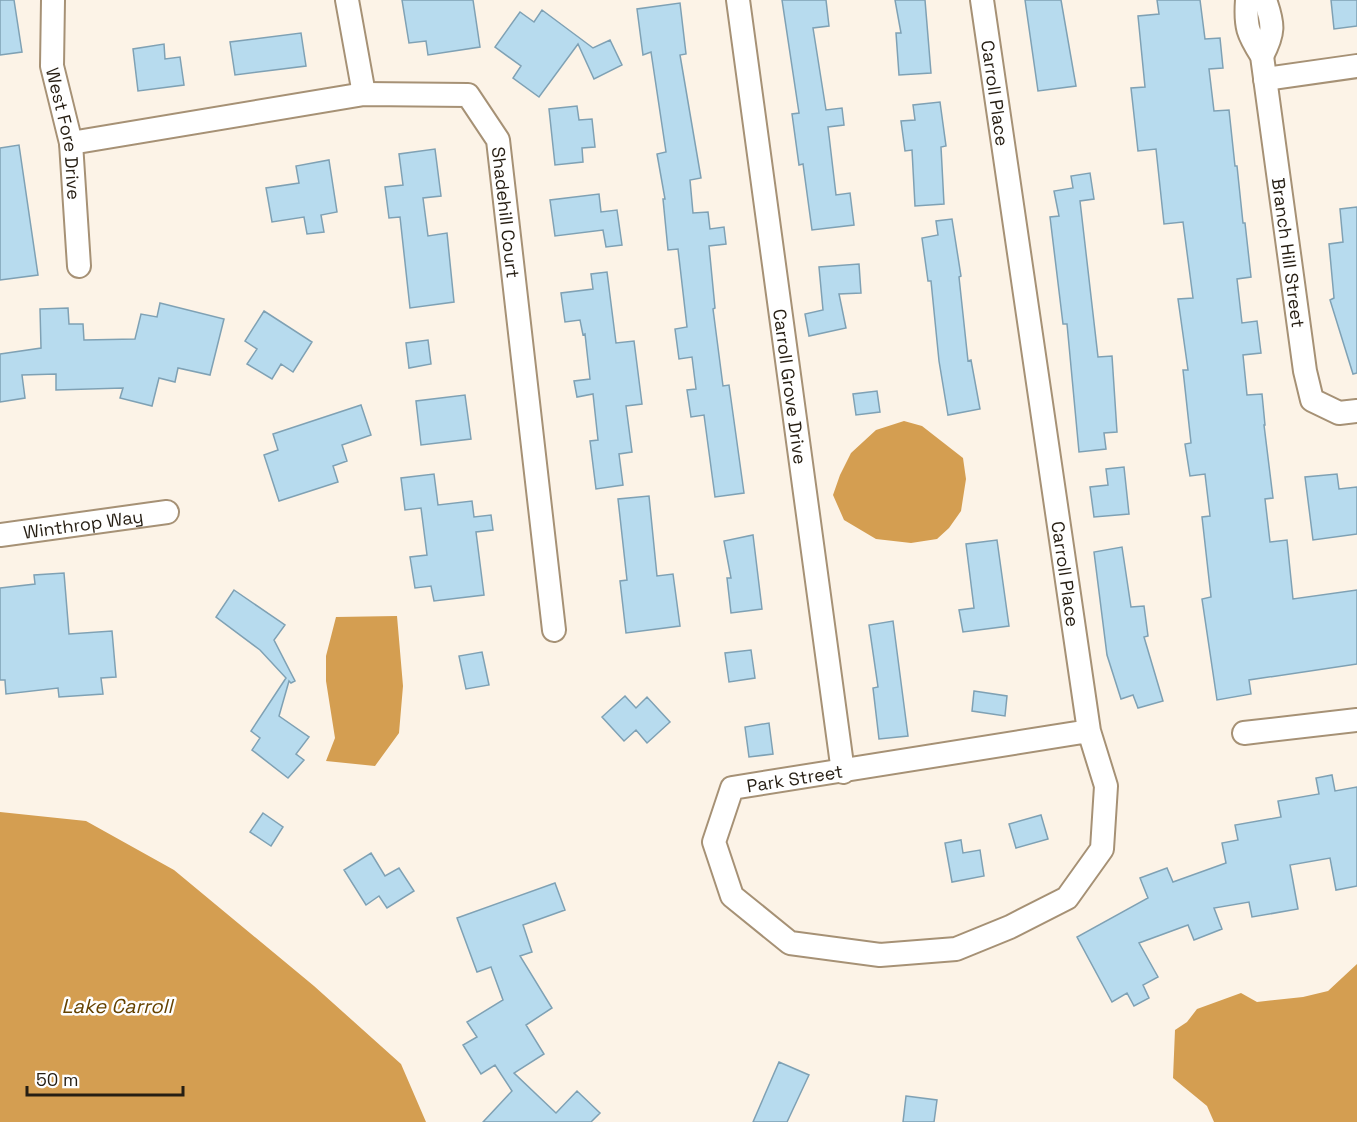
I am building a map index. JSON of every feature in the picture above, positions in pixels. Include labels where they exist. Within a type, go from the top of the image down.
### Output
[{"type":"street","name":"West Fore Drive","points":[[53,0],[52,66],[71,143],[79,266]]},
{"type":"street","points":[[347,0],[364,94]]},
{"type":"street","name":"Carroll Grove Drive","points":[[738,0],[843,772]]},
{"type":"street","name":"Carroll Place","points":[[837,949],[880,955],[956,949],[1010,927],[1067,898],[1102,849],[1106,786],[1089,731],[982,0]]},
{"type":"street","name":"Branch Hill Street","points":[[1246,0],[1249,36],[1262,56],[1305,371],[1312,400],[1339,413],[1357,411]]},
{"type":"street","name":"Branch Hill Street","points":[[1262,56],[1272,37],[1271,19],[1265,0]]},
{"type":"street","points":[[1265,79],[1357,66]]},
{"type":"street","name":"Shadehill Court","points":[[71,143],[364,94],[468,95],[498,140],[554,630]]},
{"type":"street","name":"Winthrop Way","points":[[0,535],[167,512]]},
{"type":"street","points":[[1244,733],[1357,720]]},
{"type":"street","name":"Park Street","points":[[837,949],[790,943],[732,896],[714,842],[732,788],[1089,731]]},
{"type":"water","points":[[904,421],[922,426],[963,458],[966,479],[961,511],[949,528],[937,539],[911,543],[876,539],[844,520],[833,495],[851,453],[876,430]]},
{"type":"water","points":[[397,616],[403,686],[399,733],[375,766],[326,761],[335,738],[326,681],[326,656],[336,617]]},
{"type":"water","name":"Lake Carroll","points":[[0,812],[86,821],[174,870],[314,986],[401,1064],[426,1122],[0,1122]]},
{"type":"water","points":[[1357,964],[1357,1122],[1214,1122],[1207,1106],[1173,1078],[1175,1030],[1187,1022],[1197,1009],[1241,993],[1257,1002],[1303,997],[1328,991]]},
{"type":"building","points":[[0,0],[14,0],[22,52],[0,55]]},
{"type":"building","points":[[402,0],[473,0],[480,47],[428,55],[426,41],[409,43]]},
{"type":"building","points":[[782,0],[826,0],[829,26],[813,28],[826,110],[842,108],[844,125],[828,127],[836,195],[850,193],[854,225],[812,230],[803,164],[799,165],[792,114],[799,113]]},
{"type":"building","points":[[895,0],[925,0],[931,73],[899,75],[896,33],[901,33]]},
{"type":"building","points":[[1025,0],[1061,0],[1076,86],[1038,91]]},
{"type":"building","points":[[1157,0],[1200,0],[1205,39],[1220,38],[1223,68],[1209,69],[1214,111],[1229,110],[1243,223],[1245,223],[1251,277],[1237,279],[1242,323],[1257,321],[1261,353],[1243,355],[1247,395],[1262,394],[1273,498],[1265,499],[1270,542],[1287,540],[1293,599],[1357,590],[1357,664],[1249,680],[1251,694],[1217,700],[1202,599],[1211,597],[1202,517],[1210,516],[1205,474],[1190,476],[1185,444],[1191,443],[1183,370],[1188,370],[1178,299],[1193,298],[1183,222],[1164,224],[1156,149],[1138,151],[1131,88],[1145,87],[1138,16],[1159,14]]},
{"type":"building","points":[[1331,0],[1357,0],[1357,26],[1334,29]]},
{"type":"building","points":[[680,3],[686,54],[680,55],[701,178],[690,180],[693,213],[708,212],[710,229],[724,227],[726,244],[709,246],[715,308],[713,309],[723,386],[729,385],[744,493],[715,497],[704,415],[691,417],[687,390],[696,389],[692,357],[679,359],[675,329],[687,327],[678,249],[668,250],[663,199],[665,199],[657,154],[666,152],[651,52],[643,55],[637,9]]},
{"type":"building","points":[[542,10],[593,48],[610,40],[622,65],[594,79],[578,44],[539,97],[513,78],[521,66],[495,47],[520,12],[534,22]]},
{"type":"building","points":[[301,33],[306,66],[235,75],[230,42]]},
{"type":"building","points":[[164,44],[165,59],[180,57],[184,85],[138,91],[133,49]]},
{"type":"building","points":[[940,102],[946,146],[941,147],[944,204],[915,206],[912,150],[905,151],[901,121],[915,120],[913,105]]},
{"type":"building","points":[[577,106],[579,120],[592,119],[595,147],[582,148],[583,162],[555,165],[549,109]]},
{"type":"building","points":[[19,145],[38,275],[0,280],[0,148]]},
{"type":"building","points":[[435,149],[441,196],[423,198],[428,236],[447,233],[454,302],[410,308],[400,217],[389,218],[385,187],[403,185],[399,154]]},
{"type":"building","points":[[329,160],[337,212],[321,215],[324,232],[307,234],[304,217],[272,222],[266,188],[299,183],[296,166]]},
{"type":"building","points":[[1090,173],[1094,199],[1080,201],[1098,357],[1112,356],[1117,432],[1104,433],[1106,449],[1079,452],[1067,324],[1063,324],[1050,217],[1059,216],[1054,191],[1073,188],[1071,176]]},
{"type":"building","points":[[599,194],[601,212],[617,210],[622,245],[606,247],[603,230],[555,236],[550,200]]},
{"type":"building","points":[[1357,207],[1357,373],[1353,374],[1330,300],[1334,298],[1329,244],[1343,242],[1340,209]]},
{"type":"building","points":[[952,219],[961,276],[959,277],[968,361],[971,360],[980,409],[948,415],[939,361],[931,281],[928,281],[922,238],[938,235],[936,221]]},
{"type":"building","points":[[859,264],[861,293],[839,294],[846,328],[809,336],[805,314],[823,310],[819,267]]},
{"type":"building","points":[[607,272],[616,343],[634,341],[642,404],[626,406],[632,452],[619,454],[623,485],[596,489],[590,441],[598,440],[593,394],[577,397],[574,381],[590,379],[585,334],[583,335],[580,320],[565,322],[561,293],[593,289],[591,274]]},
{"type":"building","points":[[160,303],[224,319],[210,375],[178,368],[175,382],[159,378],[152,406],[120,398],[123,388],[56,390],[56,374],[22,375],[25,398],[0,402],[0,354],[41,348],[40,309],[68,308],[69,324],[83,324],[84,340],[135,339],[141,314],[157,317]]},
{"type":"building","points":[[264,311],[312,342],[293,372],[281,364],[272,379],[247,364],[257,349],[245,341]]},
{"type":"building","points":[[428,340],[431,364],[409,368],[406,343]]},
{"type":"building","points":[[877,391],[880,412],[856,415],[853,394]]},
{"type":"building","points":[[465,395],[471,439],[421,445],[416,401]]},
{"type":"building","points":[[361,405],[371,435],[342,445],[347,461],[333,466],[338,482],[279,501],[264,455],[278,450],[273,434]]},
{"type":"building","points":[[1124,467],[1129,514],[1094,517],[1090,487],[1108,485],[1106,469]]},
{"type":"building","points":[[434,474],[438,505],[472,501],[474,517],[491,515],[493,530],[476,532],[484,595],[434,601],[431,586],[415,588],[410,557],[427,555],[421,508],[405,510],[401,478]]},
{"type":"building","points":[[1337,474],[1339,489],[1357,487],[1357,534],[1313,540],[1305,477]]},
{"type":"building","points":[[649,496],[657,576],[673,574],[680,626],[626,633],[620,581],[627,580],[618,499]]},
{"type":"building","points":[[753,535],[762,609],[731,613],[727,578],[731,578],[724,541]]},
{"type":"building","points":[[997,540],[1009,626],[963,632],[959,610],[974,608],[966,544]]},
{"type":"building","points":[[1122,547],[1131,607],[1144,606],[1148,636],[1144,637],[1163,701],[1138,708],[1133,695],[1121,699],[1107,655],[1094,552]]},
{"type":"building","points":[[64,573],[69,634],[112,631],[116,677],[101,678],[103,694],[59,697],[58,688],[6,694],[5,680],[0,680],[0,588],[35,584],[34,575]]},
{"type":"building","points":[[234,590],[285,625],[274,640],[295,681],[291,683],[289,681],[279,716],[309,737],[296,754],[304,760],[288,778],[252,750],[260,738],[251,731],[286,678],[260,650],[216,617]]},
{"type":"building","points":[[893,621],[908,736],[879,739],[873,688],[878,687],[869,625]]},
{"type":"building","points":[[751,650],[755,678],[729,682],[725,653]]},
{"type":"building","points":[[482,652],[489,685],[466,689],[459,656]]},
{"type":"building","points":[[974,691],[1007,696],[1005,716],[972,711]]},
{"type":"building","points":[[625,696],[636,708],[647,697],[670,722],[647,743],[636,730],[624,741],[602,717]]},
{"type":"building","points":[[769,723],[773,754],[749,757],[745,727]]},
{"type":"building","points":[[1332,775],[1335,791],[1357,787],[1357,886],[1336,890],[1330,858],[1290,865],[1298,909],[1252,917],[1249,902],[1214,908],[1222,929],[1194,940],[1188,925],[1139,943],[1158,977],[1143,985],[1149,998],[1134,1006],[1127,993],[1112,1002],[1077,937],[1148,898],[1140,878],[1167,868],[1173,882],[1226,863],[1222,843],[1238,840],[1235,825],[1281,817],[1278,801],[1319,794],[1316,778]]},
{"type":"building","points":[[263,813],[283,827],[271,846],[250,832]]},
{"type":"building","points":[[1041,815],[1048,839],[1016,848],[1009,824]]},
{"type":"building","points":[[961,840],[963,853],[980,850],[984,876],[952,882],[945,843]]},
{"type":"building","points":[[371,853],[385,876],[399,868],[414,891],[387,908],[379,896],[366,905],[344,870]]},
{"type":"building","points":[[555,883],[565,910],[523,925],[532,952],[520,956],[552,1008],[526,1025],[544,1054],[514,1073],[556,1113],[577,1091],[600,1113],[591,1122],[483,1122],[512,1091],[495,1065],[481,1074],[463,1045],[477,1037],[467,1022],[503,1000],[491,967],[477,972],[457,918]]},
{"type":"building","points":[[779,1062],[809,1075],[787,1122],[753,1122]]},
{"type":"building","points":[[906,1096],[937,1100],[934,1122],[903,1122]]}]
